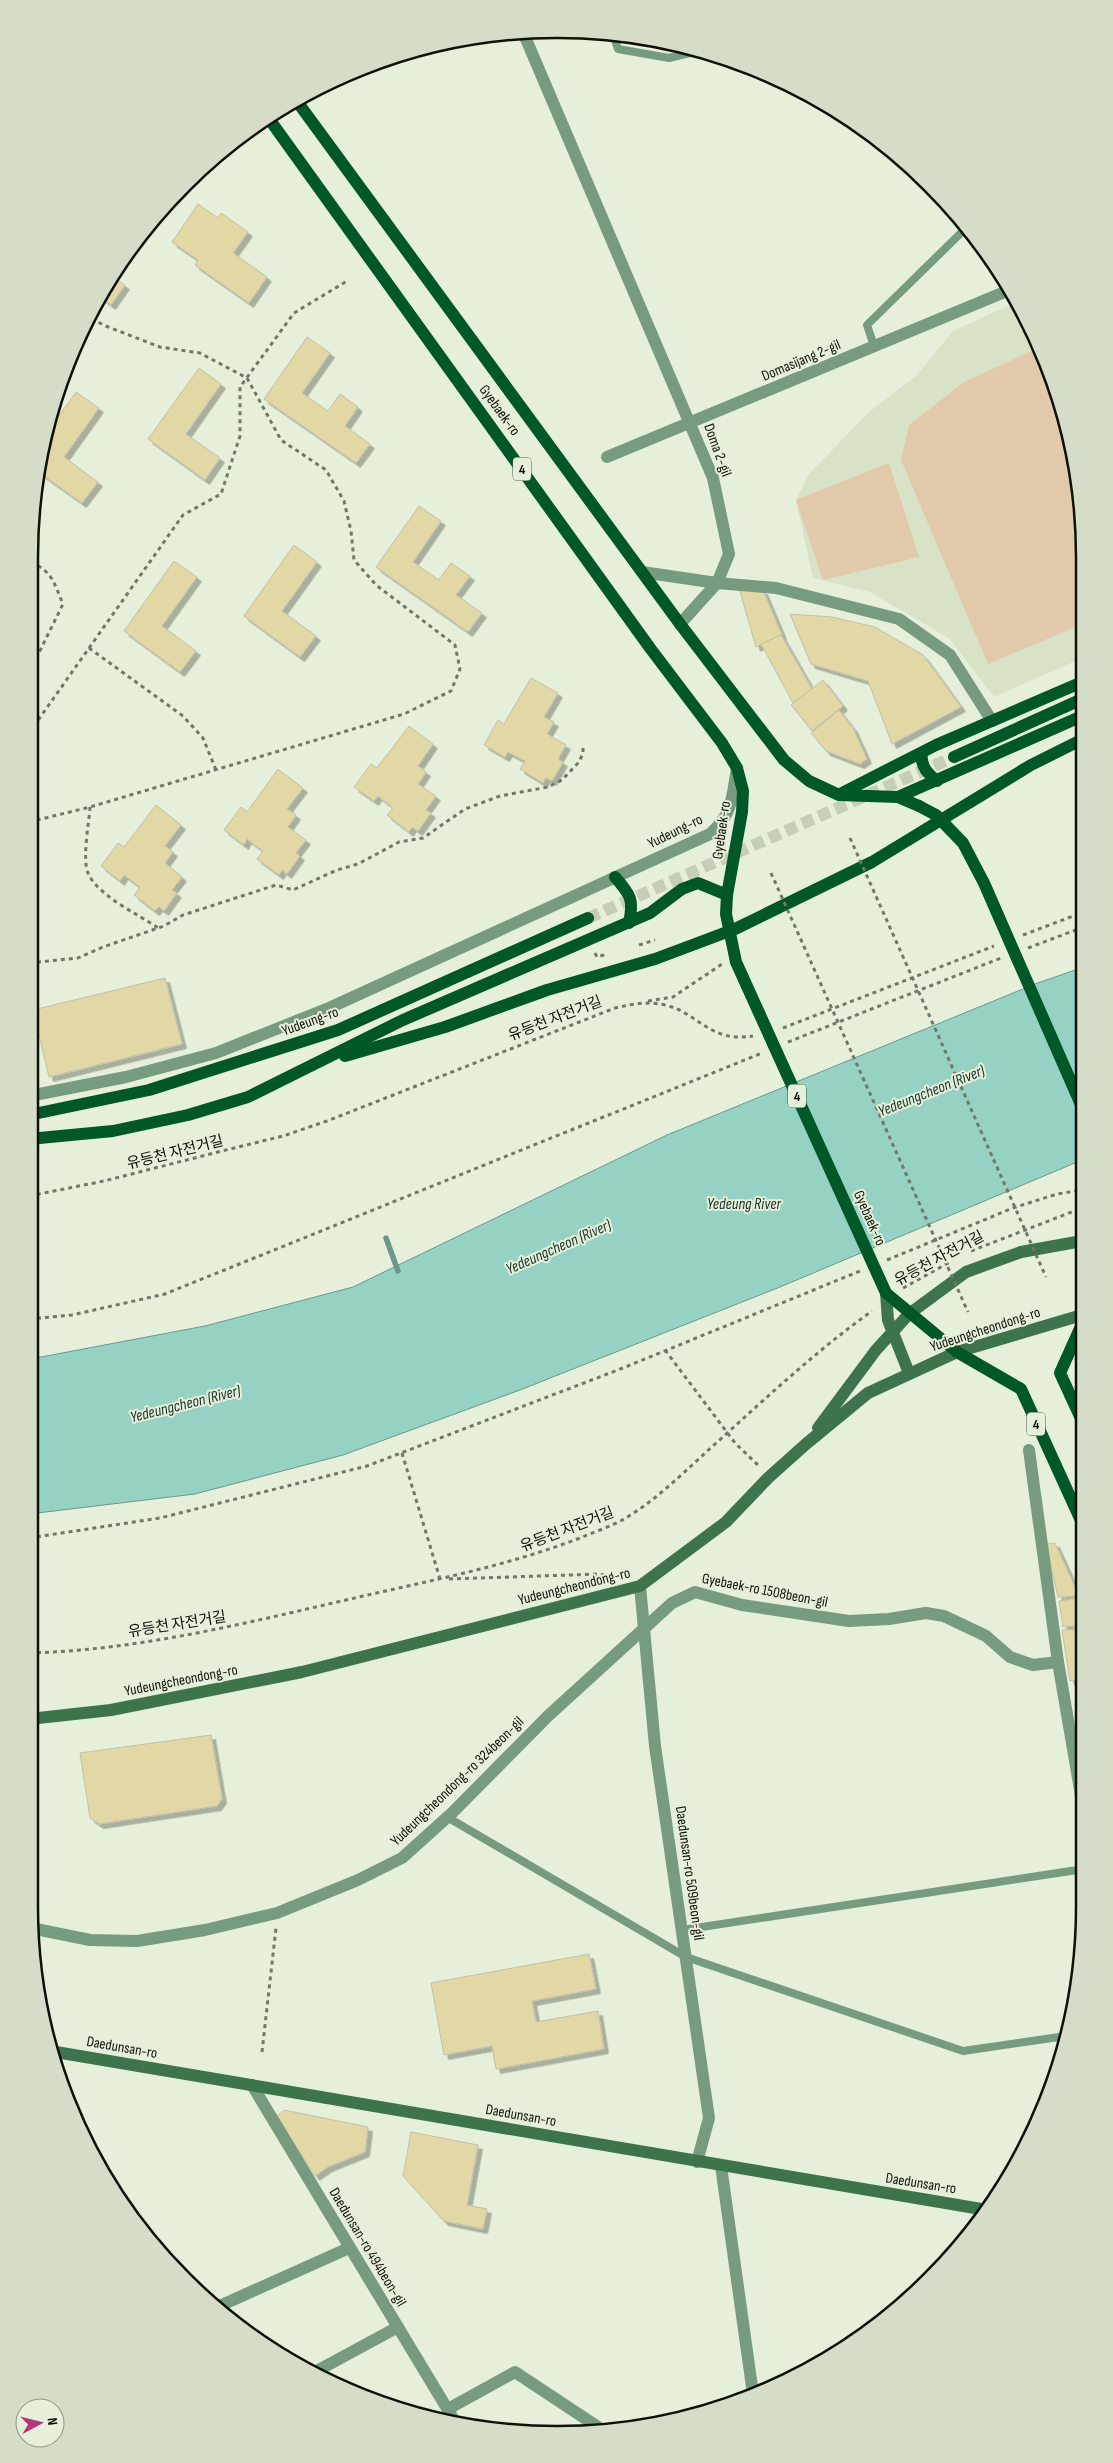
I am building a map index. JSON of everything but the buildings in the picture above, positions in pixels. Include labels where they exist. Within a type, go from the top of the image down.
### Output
[{"type":"main road","name":"Gyebaek-ro","points":[[300,105],[680,624],[784,760],[809,781],[839,794],[898,797],[919,806],[936,815],[963,843],[984,883],[1076,1093]]},
{"type":"main road","name":"Gyebaek-ro","points":[[272,123],[650,648],[722,743],[737,768],[743,791],[742,812],[727,895],[726,914],[736,962],[886,1293],[957,1352],[1021,1389],[1076,1510]]},
{"type":"main road","points":[[839,794],[922,753],[1076,685]]},
{"type":"main road","points":[[954,757],[1076,702]]},
{"type":"main road","points":[[898,797],[1076,719]]},
{"type":"main road","points":[[316,1065],[445,1027],[547,990],[655,959],[734,929],[872,862],[1031,765],[1076,742]]},
{"type":"main road","points":[[922,753],[921,761],[929,775],[937,781]]},
{"type":"main road","points":[[615,877],[625,888],[633,905],[628,923]]},
{"type":"main road","points":[[38,1138],[113,1131],[188,1115],[248,1097],[316,1065],[403,1020],[650,913],[682,889],[698,883],[727,895]]},
{"type":"main road","name":"Yudeung-ro","points":[[38,1113],[149,1090],[338,1030],[588,918]]},
{"type":"main road","points":[[806,1444],[876,1350],[909,1314],[966,1272],[1021,1252],[1076,1242]]},
{"type":"main road","points":[[886,1293],[888,1320],[909,1373]]},
{"type":"main road","name":"Yudeungcheondong-ro","points":[[38,1718],[111,1710],[302,1672],[640,1586],[726,1522],[768,1478],[868,1393],[957,1352],[1076,1318]]},
{"type":"main road","points":[[1076,1337],[1060,1373],[1076,1408]]},
{"type":"main road","name":"Daedunsan-ro","points":[[59,2052],[978,2209]]},
{"type":"street","name":"Doma 2-gil","points":[[526,39],[713,478],[729,554],[717,583],[680,624]]},
{"type":"street","name":"Domasijang 2-gil","points":[[607,457],[1003,293]]},
{"type":"street","points":[[642,572],[717,583],[776,588],[899,619],[950,655],[992,721]]},
{"type":"street","name":"Yudeung-ro","points":[[38,1094],[126,1077],[216,1053],[329,1008],[710,834],[723,822],[731,803],[737,768]]},
{"type":"street","points":[[1029,1450],[1058,1662],[1076,1767]]},
{"type":"street","name":"Daedunsan-ro 509beon-gil","points":[[640,1586],[655,1746],[709,2118],[697,2162]]},
{"type":"street","name":"Gyebaek-ro 1508beon-gil","points":[[644,1630],[672,1603],[695,1592],[742,1605],[849,1621],[889,1619],[926,1613],[944,1616],[986,1636],[1010,1657],[1033,1665],[1058,1662]]},
{"type":"street","name":"Yudeungcheondong-ro 324beon-gil","points":[[39,1930],[90,1940],[137,1941],[205,1930],[277,1913],[358,1880],[402,1858],[548,1716],[644,1630]]},
{"type":"street","name":"Daedunsan-ro 494beon-gil","points":[[252,2085],[452,2415]]},
{"type":"street","points":[[720,2166],[752,2387]]},
{"type":"street","points":[[223,2304],[349,2248]]},
{"type":"street","points":[[321,2369],[398,2327]]},
{"type":"street","points":[[448,2409],[515,2372],[593,2424]]},
{"type":"lane","points":[[615,41],[618,49],[669,58],[685,54]]},
{"type":"lane","points":[[874,346],[867,325],[961,232]]},
{"type":"lane","points":[[446,1817],[686,1957],[964,2051],[1059,2037]]},
{"type":"lane","points":[[682,1930],[1076,1870]]},
{"type":"path","points":[[38,719],[183,515],[221,494],[240,436],[240,388],[247,378],[294,313],[347,281]]},
{"type":"path","points":[[38,820],[90,807],[404,714],[452,690],[460,669],[455,645],[376,585],[354,560],[351,531],[344,501],[326,470],[281,440],[247,378],[200,353],[160,347],[103,325],[95,320]]},
{"type":"path","points":[[38,565],[45,568],[64,604],[38,655]]},
{"type":"path","points":[[89,648],[183,716],[203,738],[216,770]]},
{"type":"path","points":[[38,962],[78,958],[103,947],[159,928],[183,915],[276,885],[293,890],[337,870],[358,864],[398,842],[423,838],[465,809],[500,796],[548,787],[562,780],[579,762],[583,753],[583,746]]},
{"type":"path","points":[[90,807],[86,848],[87,872],[100,890],[159,928]]},
{"type":"path","points":[[850,838],[1046,1277]]},
{"type":"path","points":[[771,873],[968,1312]]},
{"type":"path","points":[[1016,938],[1076,915]]},
{"type":"path","points":[[1026,949],[1076,930]]},
{"type":"path","points":[[776,1030],[997,945]]},
{"type":"path","points":[[786,1043],[1007,956]]},
{"type":"path","points":[[643,1002],[673,997],[700,981],[725,960]]},
{"type":"path","name":"유등천 자전거길","points":[[38,1194],[104,1181],[282,1136],[327,1121],[561,1027],[615,1008],[643,1002],[666,1005],[720,1034],[741,1038],[758,1036]]},
{"type":"path","points":[[38,1318],[72,1315],[165,1294],[768,1050]]},
{"type":"path","points":[[885,1261],[1013,1208],[1057,1194],[1076,1191]]},
{"type":"path","name":"유등천 자전거길","points":[[966,1253],[1076,1210]]},
{"type":"path","name":"유등천 자전거길","points":[[900,1290],[958,1258]]},
{"type":"path","points":[[38,1537],[160,1518],[367,1466],[665,1350],[867,1268]]},
{"type":"path","name":"유등천 자전거길","points":[[38,1653],[154,1640],[244,1624],[493,1567],[543,1552],[623,1520],[663,1491],[808,1360],[879,1306]]},
{"type":"path","points":[[665,1350],[735,1442],[756,1463]]},
{"type":"path","points":[[402,1453],[440,1579],[600,1574],[640,1586]]},
{"type":"path","points":[[262,2052],[277,1913]]},
{"type":"shaded area","points":[[1010,305],[1036,358],[1048,390],[1066,455],[1071,489],[1076,556],[1076,661],[994,697],[950,639],[870,592],[813,578],[796,500],[809,474],[868,413],[916,376],[953,331]]},
{"type":"shaded area","points":[[1033,350],[1048,390],[1066,455],[1074,523],[1076,627],[988,664],[901,460],[909,425],[964,382]]},
{"type":"shaded area","points":[[889,463],[919,557],[823,580],[796,500]]},
{"type":"water","name":"Yedeung River","points":[[1076,970],[1076,1163],[780,1287],[520,1390],[343,1455],[195,1494],[38,1513],[38,1357],[205,1326],[353,1287],[667,1135],[1035,984]]},
{"type":"waterway","points":[[386,1238],[398,1271]]},
{"type":"tunnel","points":[[588,918],[954,757]]},
{"type":"water label","name":"Yedeungcheon (River)","points":[[931,1090]]},
{"type":"water label","name":"Yedeungcheon (River)","points":[[558,1246]]},
{"type":"water label","name":"Yedeungcheon (River)","points":[[185,1403]]}]
